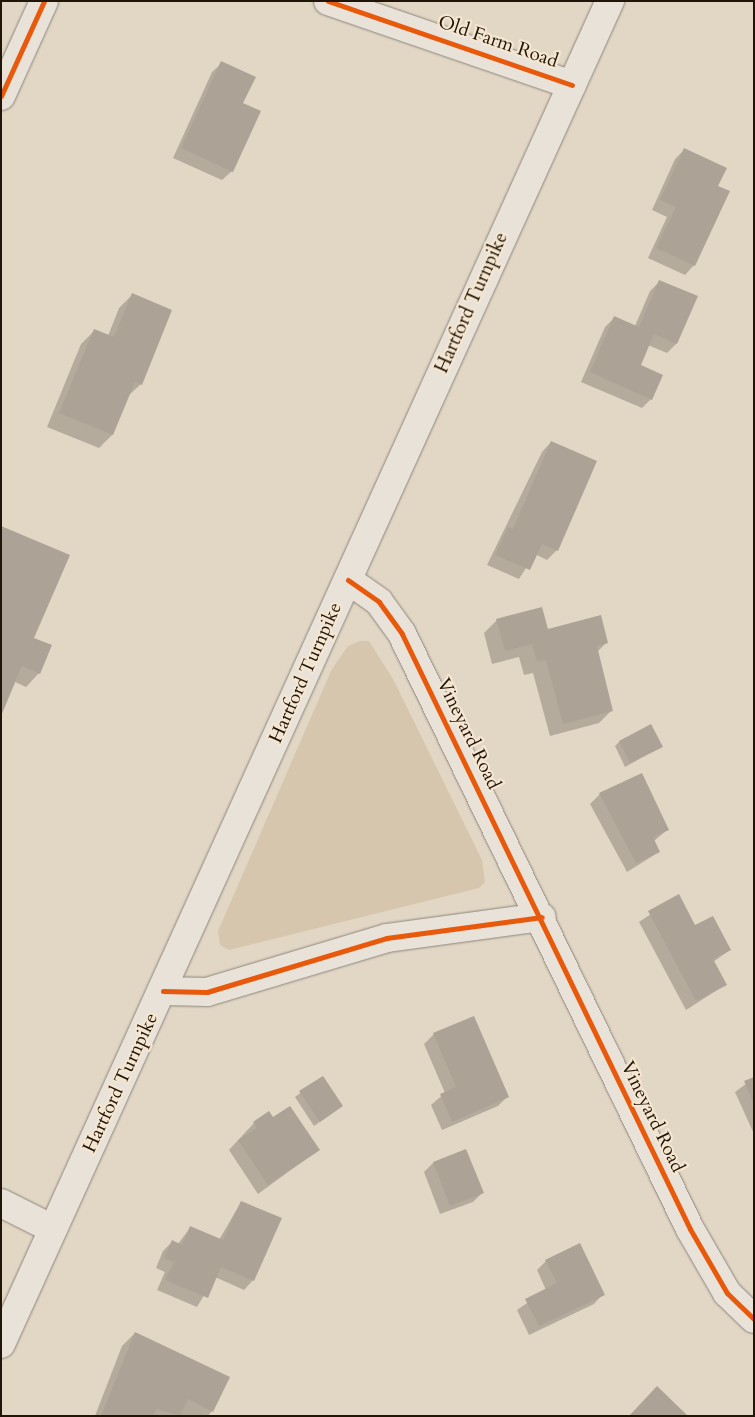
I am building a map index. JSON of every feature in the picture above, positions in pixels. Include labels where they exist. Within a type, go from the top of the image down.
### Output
[{"type":"street","points":[[1,96],[44,1]]},
{"type":"street","name":"Old Farm Road","points":[[328,1],[572,85]]},
{"type":"street","name":"Hartford Turnpike","points":[[1,1344],[163,992],[610,1]]},
{"type":"street","name":"Vineyard Road","points":[[348,580],[380,602],[402,634],[542,917],[690,1229],[727,1293],[754,1319]]},
{"type":"street","points":[[163,992],[207,992],[387,938],[542,917]]},
{"type":"street","points":[[1,1203],[53,1229]]},
{"type":"shaded area","points":[[360,641],[369,641],[393,679],[482,860],[485,882],[479,888],[229,950],[220,945],[218,931],[332,669],[348,646]]},
{"type":"building","points":[[221,61],[256,77],[243,103],[261,111],[233,172],[181,148]]},
{"type":"building","points":[[684,148],[727,168],[718,186],[730,191],[695,266],[656,248],[676,207],[660,200]]},
{"type":"building","points":[[659,280],[698,296],[677,344],[654,334],[641,365],[663,375],[652,400],[590,372],[614,316],[639,327]]},
{"type":"building","points":[[132,293],[172,310],[142,385],[135,382],[113,435],[59,413],[94,329],[114,337]]},
{"type":"building","points":[[551,441],[597,461],[558,551],[542,544],[530,570],[495,555],[508,527],[513,529]]},
{"type":"building","points":[[1,526],[70,555],[34,638],[52,645],[40,674],[22,666],[1,716]]},
{"type":"building","points":[[542,607],[548,629],[601,615],[608,643],[597,646],[613,711],[563,724],[546,660],[537,662],[532,644],[505,651],[496,619]]},
{"type":"building","points":[[651,724],[663,747],[630,763],[619,741]]},
{"type":"building","points":[[642,773],[669,830],[653,837],[660,852],[636,863],[599,793]]},
{"type":"building","points":[[679,894],[695,925],[713,916],[731,950],[713,959],[727,985],[696,1001],[648,911]]},
{"type":"building","points":[[474,1016],[509,1097],[452,1122],[440,1094],[456,1087],[433,1033]]},
{"type":"building","points":[[323,1076],[343,1106],[320,1122],[299,1091]]},
{"type":"building","points":[[754,1077],[754,1104],[744,1081]]},
{"type":"building","points":[[290,1106],[320,1150],[268,1185],[238,1140],[257,1128],[253,1122],[269,1111],[273,1117]]},
{"type":"building","points":[[466,1149],[484,1193],[450,1206],[433,1162]]},
{"type":"building","points":[[241,1201],[282,1218],[254,1281],[221,1267],[208,1298],[165,1280],[174,1262],[164,1258],[172,1240],[182,1245],[190,1226],[223,1240]]},
{"type":"building","points":[[580,1243],[605,1295],[539,1326],[525,1299],[557,1283],[545,1260]]},
{"type":"building","points":[[135,1332],[230,1377],[213,1412],[188,1399],[180,1416],[157,1409],[153,1416],[101,1416]]},
{"type":"building","points":[[657,1386],[688,1416],[629,1416]]},
{"type":"cycle path","points":[[1,96],[44,1]]},
{"type":"cycle path","points":[[328,1],[572,85]]},
{"type":"cycle path","points":[[348,580],[379,602],[402,634],[690,1229],[727,1293],[754,1319]]},
{"type":"cycle path","points":[[163,991],[207,992],[387,938],[542,917]]}]
